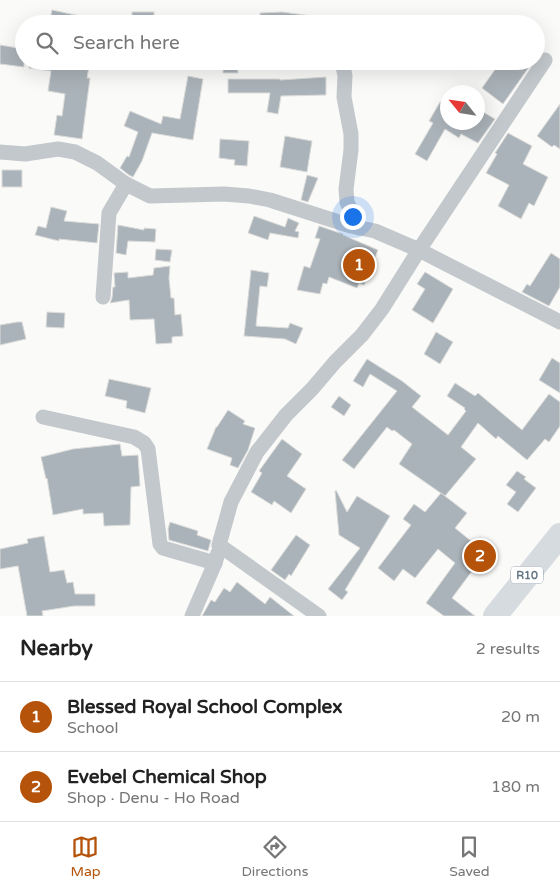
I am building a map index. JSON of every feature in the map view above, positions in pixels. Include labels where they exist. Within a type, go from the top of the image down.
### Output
[{"type":"main road","name":"R10","points":[[495,616],[560,535]]},
{"type":"street","points":[[344,70],[344,97],[351,134],[346,202],[359,228]]},
{"type":"street","points":[[192,616],[215,562],[231,502],[257,452],[286,416],[362,335],[382,309],[418,250],[539,70]]},
{"type":"street","points":[[0,152],[25,154],[58,149],[75,152],[97,162],[126,184],[150,196],[224,194],[249,196],[270,200],[359,228],[375,231],[418,250],[560,322]]},
{"type":"street","points":[[104,297],[109,213],[126,184]]},
{"type":"street","points":[[44,417],[134,437],[144,443],[148,449],[160,544],[163,548],[172,551],[215,562]]},
{"type":"street","points":[[220,545],[319,616]]},
{"type":"building","points":[[52,10],[75,15],[51,15]]},
{"type":"building","points":[[132,12],[154,12],[154,15],[132,15]]},
{"type":"building","points":[[282,12],[304,15],[260,15],[260,13]]},
{"type":"building","points":[[0,45],[15,48],[15,66],[0,64]]},
{"type":"building","points":[[44,70],[88,70],[87,78],[90,78],[82,139],[54,135],[57,115],[62,116],[65,94],[48,91],[51,71]]},
{"type":"building","points":[[223,70],[238,70],[238,73],[223,73]]},
{"type":"building","points":[[495,70],[527,70],[503,104],[485,90],[484,85]]},
{"type":"building","points":[[188,76],[203,79],[193,140],[152,133],[142,161],[133,177],[129,175],[120,168],[127,156],[129,157],[138,132],[124,126],[130,111],[161,124],[163,116],[180,119]]},
{"type":"building","points":[[326,77],[326,95],[281,96],[278,114],[267,112],[270,93],[228,93],[228,79],[280,80]]},
{"type":"building","points":[[440,102],[440,130],[444,130],[427,161],[415,154],[433,123],[429,121]]},
{"type":"building","points":[[560,104],[560,149],[554,145],[552,147],[537,136]]},
{"type":"building","points":[[485,113],[495,119],[478,143],[461,134],[459,138],[447,130],[485,130]]},
{"type":"building","points":[[508,133],[532,146],[523,164],[548,177],[534,206],[529,203],[521,219],[498,206],[509,185],[486,173],[497,154],[495,153]]},
{"type":"building","points":[[285,136],[312,141],[307,172],[280,167]]},
{"type":"building","points":[[220,139],[249,141],[247,166],[234,165],[235,160],[219,158]]},
{"type":"building","points":[[2,170],[22,170],[22,187],[2,187]]},
{"type":"building","points":[[307,175],[318,178],[308,202],[301,200]]},
{"type":"building","points":[[51,207],[67,211],[64,221],[99,224],[97,243],[59,239],[59,241],[35,235],[38,226],[46,228]]},
{"type":"building","points":[[254,216],[285,227],[288,218],[299,223],[295,231],[299,232],[298,238],[270,233],[268,240],[248,233]]},
{"type":"building","points":[[118,225],[144,230],[144,228],[156,229],[155,242],[128,241],[126,255],[116,253]]},
{"type":"building","points":[[319,226],[343,234],[378,250],[364,285],[359,283],[357,288],[329,277],[327,284],[323,283],[320,294],[297,290],[304,266],[310,268],[320,239],[315,238]]},
{"type":"building","points":[[156,249],[172,250],[170,262],[155,260]]},
{"type":"building","points":[[551,253],[560,259],[560,287],[549,306],[522,292],[527,284],[530,286]]},
{"type":"building","points":[[170,266],[171,298],[174,298],[175,315],[181,314],[183,336],[172,337],[172,343],[156,344],[154,319],[130,320],[129,300],[110,303],[113,287],[115,287],[114,273],[128,272],[128,278],[153,275],[154,268]]},
{"type":"building","points":[[251,270],[269,273],[267,287],[260,286],[256,326],[288,328],[290,323],[303,328],[296,344],[285,339],[244,336]]},
{"type":"building","points":[[425,272],[453,289],[433,323],[412,310],[425,289],[417,284]]},
{"type":"building","points":[[47,312],[65,313],[64,328],[46,327]]},
{"type":"building","points":[[22,322],[26,339],[0,345],[0,325]]},
{"type":"building","points":[[436,332],[453,342],[440,364],[424,354]]},
{"type":"building","points":[[552,358],[560,363],[560,393],[539,380]]},
{"type":"building","points":[[367,359],[402,381],[421,396],[412,407],[448,435],[466,411],[465,408],[447,396],[455,383],[475,396],[478,393],[522,430],[549,394],[560,402],[560,426],[549,442],[545,439],[527,460],[498,436],[496,439],[478,423],[461,447],[476,459],[445,496],[399,464],[412,444],[387,427],[354,469],[342,460],[397,391],[370,374],[363,387],[353,381]]},
{"type":"building","points":[[109,379],[151,388],[145,413],[126,408],[127,401],[105,396]]},
{"type":"building","points":[[339,396],[351,405],[344,416],[331,407]]},
{"type":"building","points":[[228,410],[245,421],[243,424],[255,428],[248,450],[238,468],[230,465],[232,458],[207,449],[216,427]]},
{"type":"building","points":[[282,439],[302,454],[287,476],[306,489],[291,513],[274,501],[272,505],[251,492],[262,473],[259,471]]},
{"type":"building","points":[[120,444],[122,456],[138,455],[140,486],[131,487],[130,525],[104,526],[103,513],[83,514],[83,509],[53,515],[47,478],[41,457],[73,449]]},
{"type":"building","points":[[517,471],[526,477],[524,479],[536,488],[518,512],[507,504],[516,492],[506,485]]},
{"type":"building","points":[[336,490],[347,512],[357,496],[390,516],[345,590],[348,592],[342,600],[328,589],[360,548],[339,535]]},
{"type":"building","points":[[441,493],[467,513],[455,528],[482,550],[475,560],[478,563],[452,598],[475,616],[444,616],[426,603],[455,563],[438,549],[415,578],[403,569],[394,581],[378,568],[411,525],[403,519],[414,504],[425,512]]},
{"type":"building","points":[[170,522],[198,531],[197,535],[211,540],[208,551],[169,540],[168,529]]},
{"type":"building","points":[[296,535],[310,545],[291,576],[289,574],[285,580],[271,570]]},
{"type":"building","points":[[44,536],[50,572],[64,570],[67,583],[73,582],[75,594],[95,594],[95,606],[74,606],[42,611],[43,616],[27,616],[18,566],[0,569],[0,549],[28,543],[27,539]]},
{"type":"building","points":[[237,582],[265,604],[270,597],[294,616],[202,616],[211,600],[215,602],[224,588],[230,592]]},
{"type":"place","name":"Blessed Royal School Complex","points":[[359,265]]},
{"type":"place","name":"Evebel Chemical Shop","points":[[480,556]]}]
